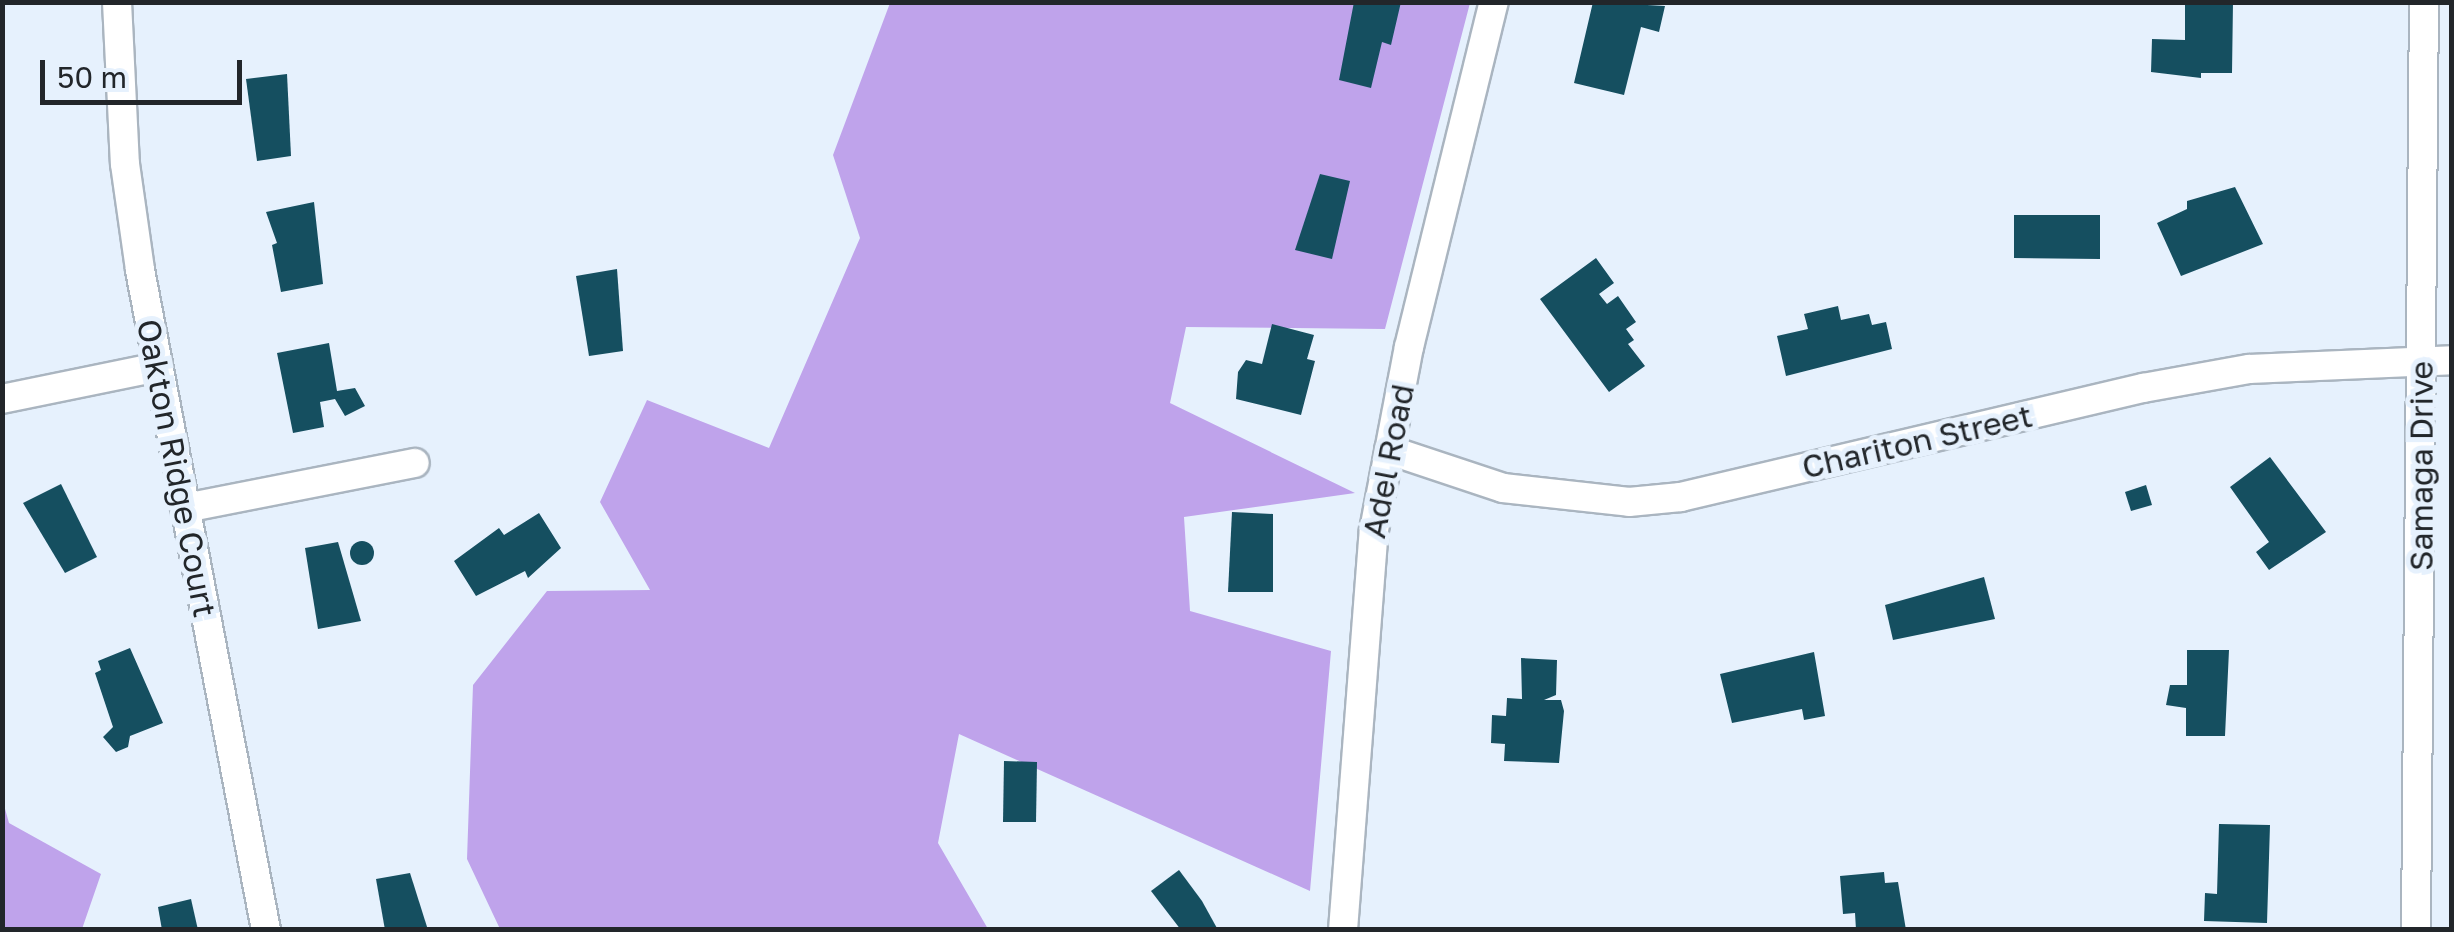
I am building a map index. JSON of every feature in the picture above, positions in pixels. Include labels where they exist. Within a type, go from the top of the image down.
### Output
[{"type":"street","name":"Oakton Ridge Court","points":[[117,2],[125,164],[158,367],[266,930]]},
{"type":"street","name":"Adel Road","points":[[1344,930],[1361,630],[1389,450],[1494,2]]},
{"type":"street","name":"Samaga Drive","points":[[2416,930],[2424,2]]},
{"type":"street","name":"Chariton Street","points":[[1389,450],[1503,488],[1630,502],[1681,497],[2143,388],[2316,362],[2452,360]]},
{"type":"street","points":[[2,399],[158,367]]},
{"type":"street","points":[[185,508],[416,462]]},
{"type":"shaded area","points":[[890,3],[1470,3],[1385,329],[1186,327],[1170,403],[1355,493],[1184,517],[1190,611],[1331,651],[1310,891],[959,734],[938,843],[988,929],[500,929],[467,859],[473,685],[547,591],[650,590],[600,502],[647,400],[769,448],[860,238],[833,155]]},
{"type":"shaded area","points":[[2,798],[9,823],[101,874],[82,929],[3,929]]},
{"type":"building","points":[[1354,2],[1401,2],[1391,45],[1382,42],[1371,88],[1339,80]]},
{"type":"building","points":[[1593,2],[1665,6],[1659,32],[1641,27],[1624,95],[1574,83]]},
{"type":"building","points":[[2185,2],[2233,2],[2232,73],[2201,73],[2201,78],[2151,72],[2152,39],[2185,40]]},
{"type":"building","points":[[287,74],[291,156],[257,161],[246,79]]},
{"type":"building","points":[[1320,174],[1350,181],[1332,259],[1295,250]]},
{"type":"building","points":[[2235,187],[2263,244],[2181,276],[2157,223],[2187,209],[2187,201]]},
{"type":"building","points":[[314,202],[323,284],[281,292],[272,245],[277,243],[266,212]]},
{"type":"building","points":[[2014,215],[2100,215],[2100,259],[2014,258]]},
{"type":"building","points":[[1596,258],[1614,283],[1599,294],[1607,304],[1618,296],[1636,322],[1626,329],[1634,340],[1628,344],[1645,366],[1609,392],[1540,299]]},
{"type":"building","points":[[617,269],[623,351],[589,356],[576,276]]},
{"type":"building","points":[[1838,306],[1841,320],[1869,314],[1872,325],[1886,322],[1892,349],[1786,376],[1777,336],[1808,329],[1804,314]]},
{"type":"building","points":[[1272,324],[1314,335],[1307,359],[1315,361],[1301,415],[1236,399],[1238,372],[1246,360],[1262,364]]},
{"type":"building","points":[[329,343],[337,391],[355,388],[365,406],[345,416],[335,399],[320,402],[324,427],[293,433],[277,353]]},
{"type":"building","points":[[2270,457],[2326,532],[2269,570],[2256,552],[2269,542],[2230,487]]},
{"type":"building","points":[[61,484],[97,557],[65,573],[23,503]]},
{"type":"building","points":[[2146,485],[2152,505],[2131,511],[2125,492]]},
{"type":"building","points":[[1232,512],[1273,514],[1273,592],[1228,592]]},
{"type":"building","points":[[539,513],[561,548],[528,578],[525,571],[476,596],[454,561],[499,528],[504,535]]},
{"type":"building","points":[[362,541],[371,544],[371,562],[362,565],[353,562],[350,553],[353,544]]},
{"type":"building","points":[[338,542],[361,621],[318,629],[305,548]]},
{"type":"building","points":[[1984,577],[1995,619],[1893,640],[1885,605]]},
{"type":"building","points":[[130,648],[163,723],[130,736],[128,747],[116,752],[103,737],[113,727],[95,673],[101,670],[98,661]]},
{"type":"building","points":[[2187,650],[2229,650],[2225,736],[2186,736],[2186,708],[2166,705],[2170,685],[2187,685]]},
{"type":"building","points":[[1814,652],[1825,716],[1804,720],[1802,709],[1732,723],[1720,674]]},
{"type":"building","points":[[1521,658],[1557,660],[1556,695],[1544,700],[1561,700],[1564,711],[1559,763],[1504,761],[1505,744],[1491,743],[1492,715],[1506,716],[1507,698],[1522,699]]},
{"type":"building","points":[[1004,761],[1037,762],[1036,822],[1003,822]]},
{"type":"building","points":[[2219,824],[2270,825],[2267,923],[2204,921],[2205,893],[2217,894]]},
{"type":"building","points":[[1179,870],[1218,930],[1181,930],[1151,891]]},
{"type":"building","points":[[1884,872],[1885,883],[1898,882],[1906,930],[1856,930],[1855,913],[1843,914],[1840,876]]},
{"type":"building","points":[[410,873],[428,930],[385,930],[376,879]]},
{"type":"building","points":[[191,899],[198,930],[162,930],[158,907]]}]
